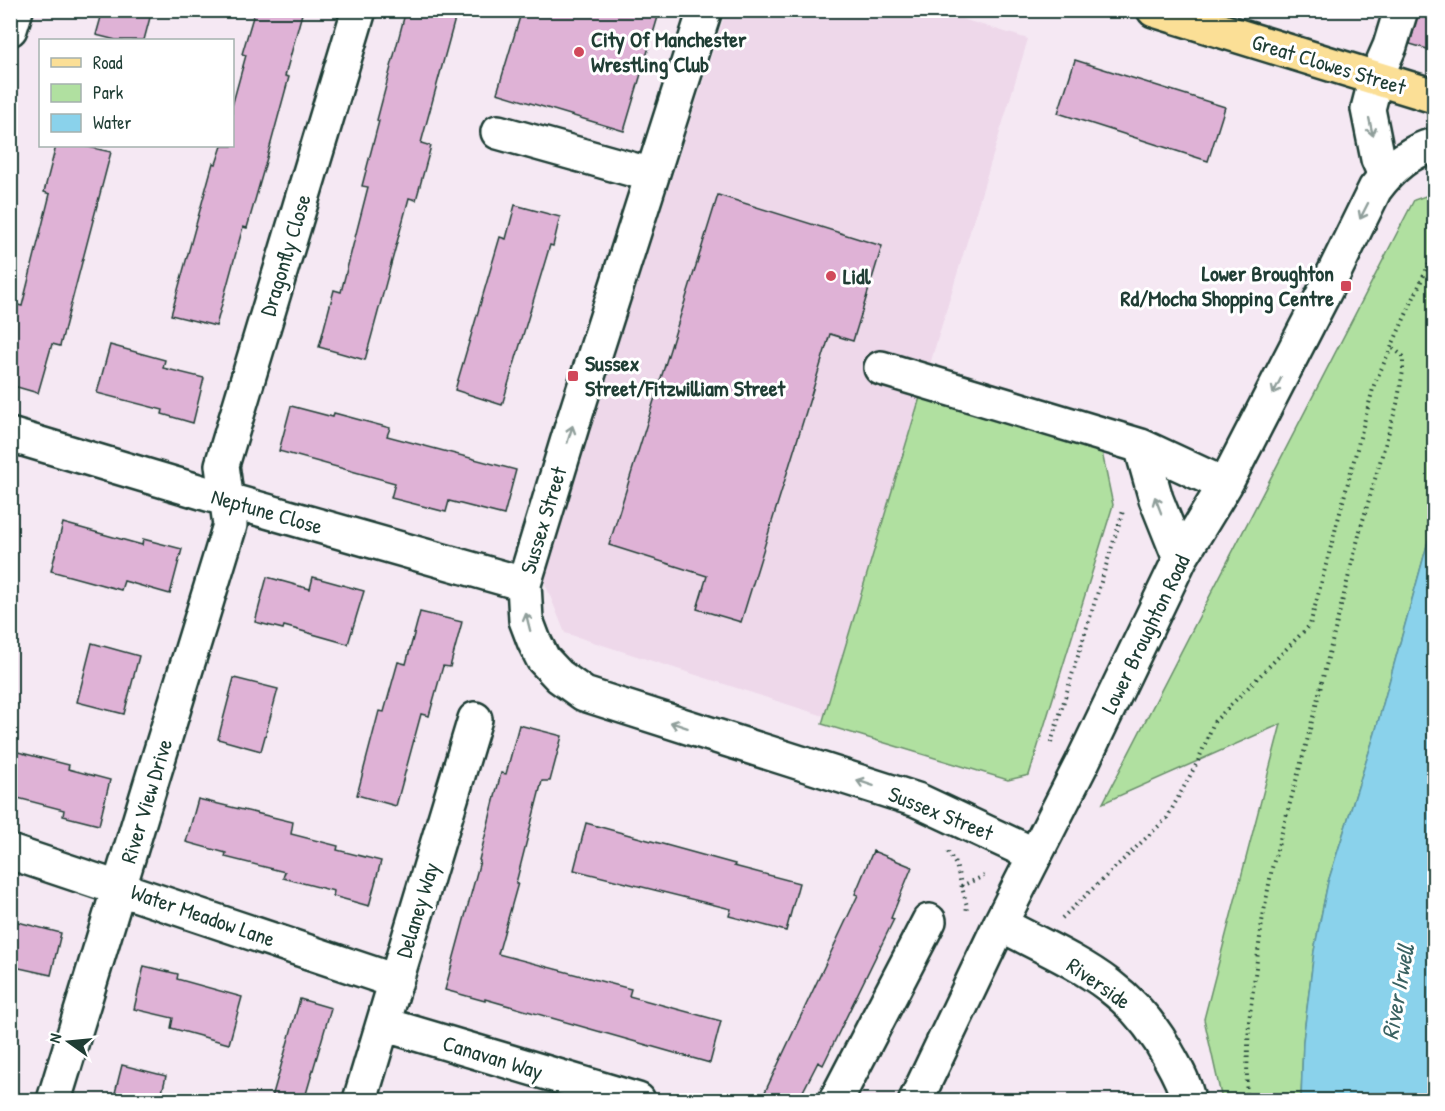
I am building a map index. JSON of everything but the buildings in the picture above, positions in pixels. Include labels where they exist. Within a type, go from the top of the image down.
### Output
[{"type":"main road","name":"Great Clowes Street","points":[[1155,10],[1434,96]]},
{"type":"street","points":[[10,29],[16,10]]},
{"type":"street","name":"Dragonfly Close","points":[[228,500],[222,465],[359,10]]},
{"type":"street","name":"Sussex Street","points":[[705,10],[524,584],[526,620],[543,659],[560,676],[584,694],[917,800],[1035,855]]},
{"type":"street","points":[[1385,175],[1378,159],[1368,109],[1376,78],[1390,46],[1401,10]]},
{"type":"street","points":[[498,132],[652,175]]},
{"type":"street","name":"Lower Broughton Road","points":[[916,1101],[1000,924],[1091,744],[1180,559],[1226,484],[1375,189],[1385,175],[1405,158],[1434,145]]},
{"type":"street","points":[[881,368],[1141,446],[1226,484]]},
{"type":"street","name":"Neptune Close","points":[[10,435],[524,584]]},
{"type":"street","points":[[1141,446],[1156,499],[1180,559]]},
{"type":"street","name":"River View Drive","points":[[54,1101],[230,525],[228,500]]},
{"type":"street","name":"Delaney Way","points":[[360,1101],[475,719]]},
{"type":"street","name":"Water Meadow Lane","points":[[10,852],[395,981]]},
{"type":"street","points":[[836,1101],[929,921]]},
{"type":"street","name":"Riverside","points":[[1000,924],[1083,968],[1111,986],[1139,1011],[1161,1041],[1185,1087],[1188,1101]]},
{"type":"street","name":"Canavan Way","points":[[383,1024],[638,1101]]},
{"type":"path","points":[[1056,924],[1167,818],[1197,761],[1214,722],[1310,625],[1374,385],[1434,253]]},
{"type":"path","points":[[1246,1101],[1250,1021],[1262,922],[1272,868],[1361,527],[1397,404],[1403,356],[1390,346]]},
{"type":"path","points":[[1049,750],[1123,512]]},
{"type":"path","points":[[945,847],[956,865],[962,886],[967,906],[966,922]]},
{"type":"path","points":[[962,886],[993,872]]},
{"type":"path","points":[[1229,1101],[1246,1094]]},
{"type":"shaded area","points":[[726,11],[936,11],[1028,39],[824,716],[565,633],[542,576]]},
{"type":"green space","points":[[1434,193],[1434,520],[1375,733],[1328,882],[1314,951],[1303,1041],[1301,1100],[1222,1100],[1204,1019],[1281,724],[1103,803],[1414,200]]},
{"type":"green space","points":[[921,394],[1102,452],[1113,505],[1029,775],[1008,780],[822,724]]},
{"type":"water","name":"River Irwell","points":[[1434,520],[1434,1100],[1301,1100],[1303,1041],[1314,951],[1328,882],[1375,733]]},
{"type":"place","name":"City Of Manchester Wrestling Club","points":[[579,52]]},
{"type":"place","name":"Lidl","points":[[831,276]]},
{"type":"place","name":"Lower Broughton Rd/Mocha Shopping Centre","points":[[1346,286]]},
{"type":"place","name":"Sussex Street/Fitzwilliam Street","points":[[573,376]]}]
